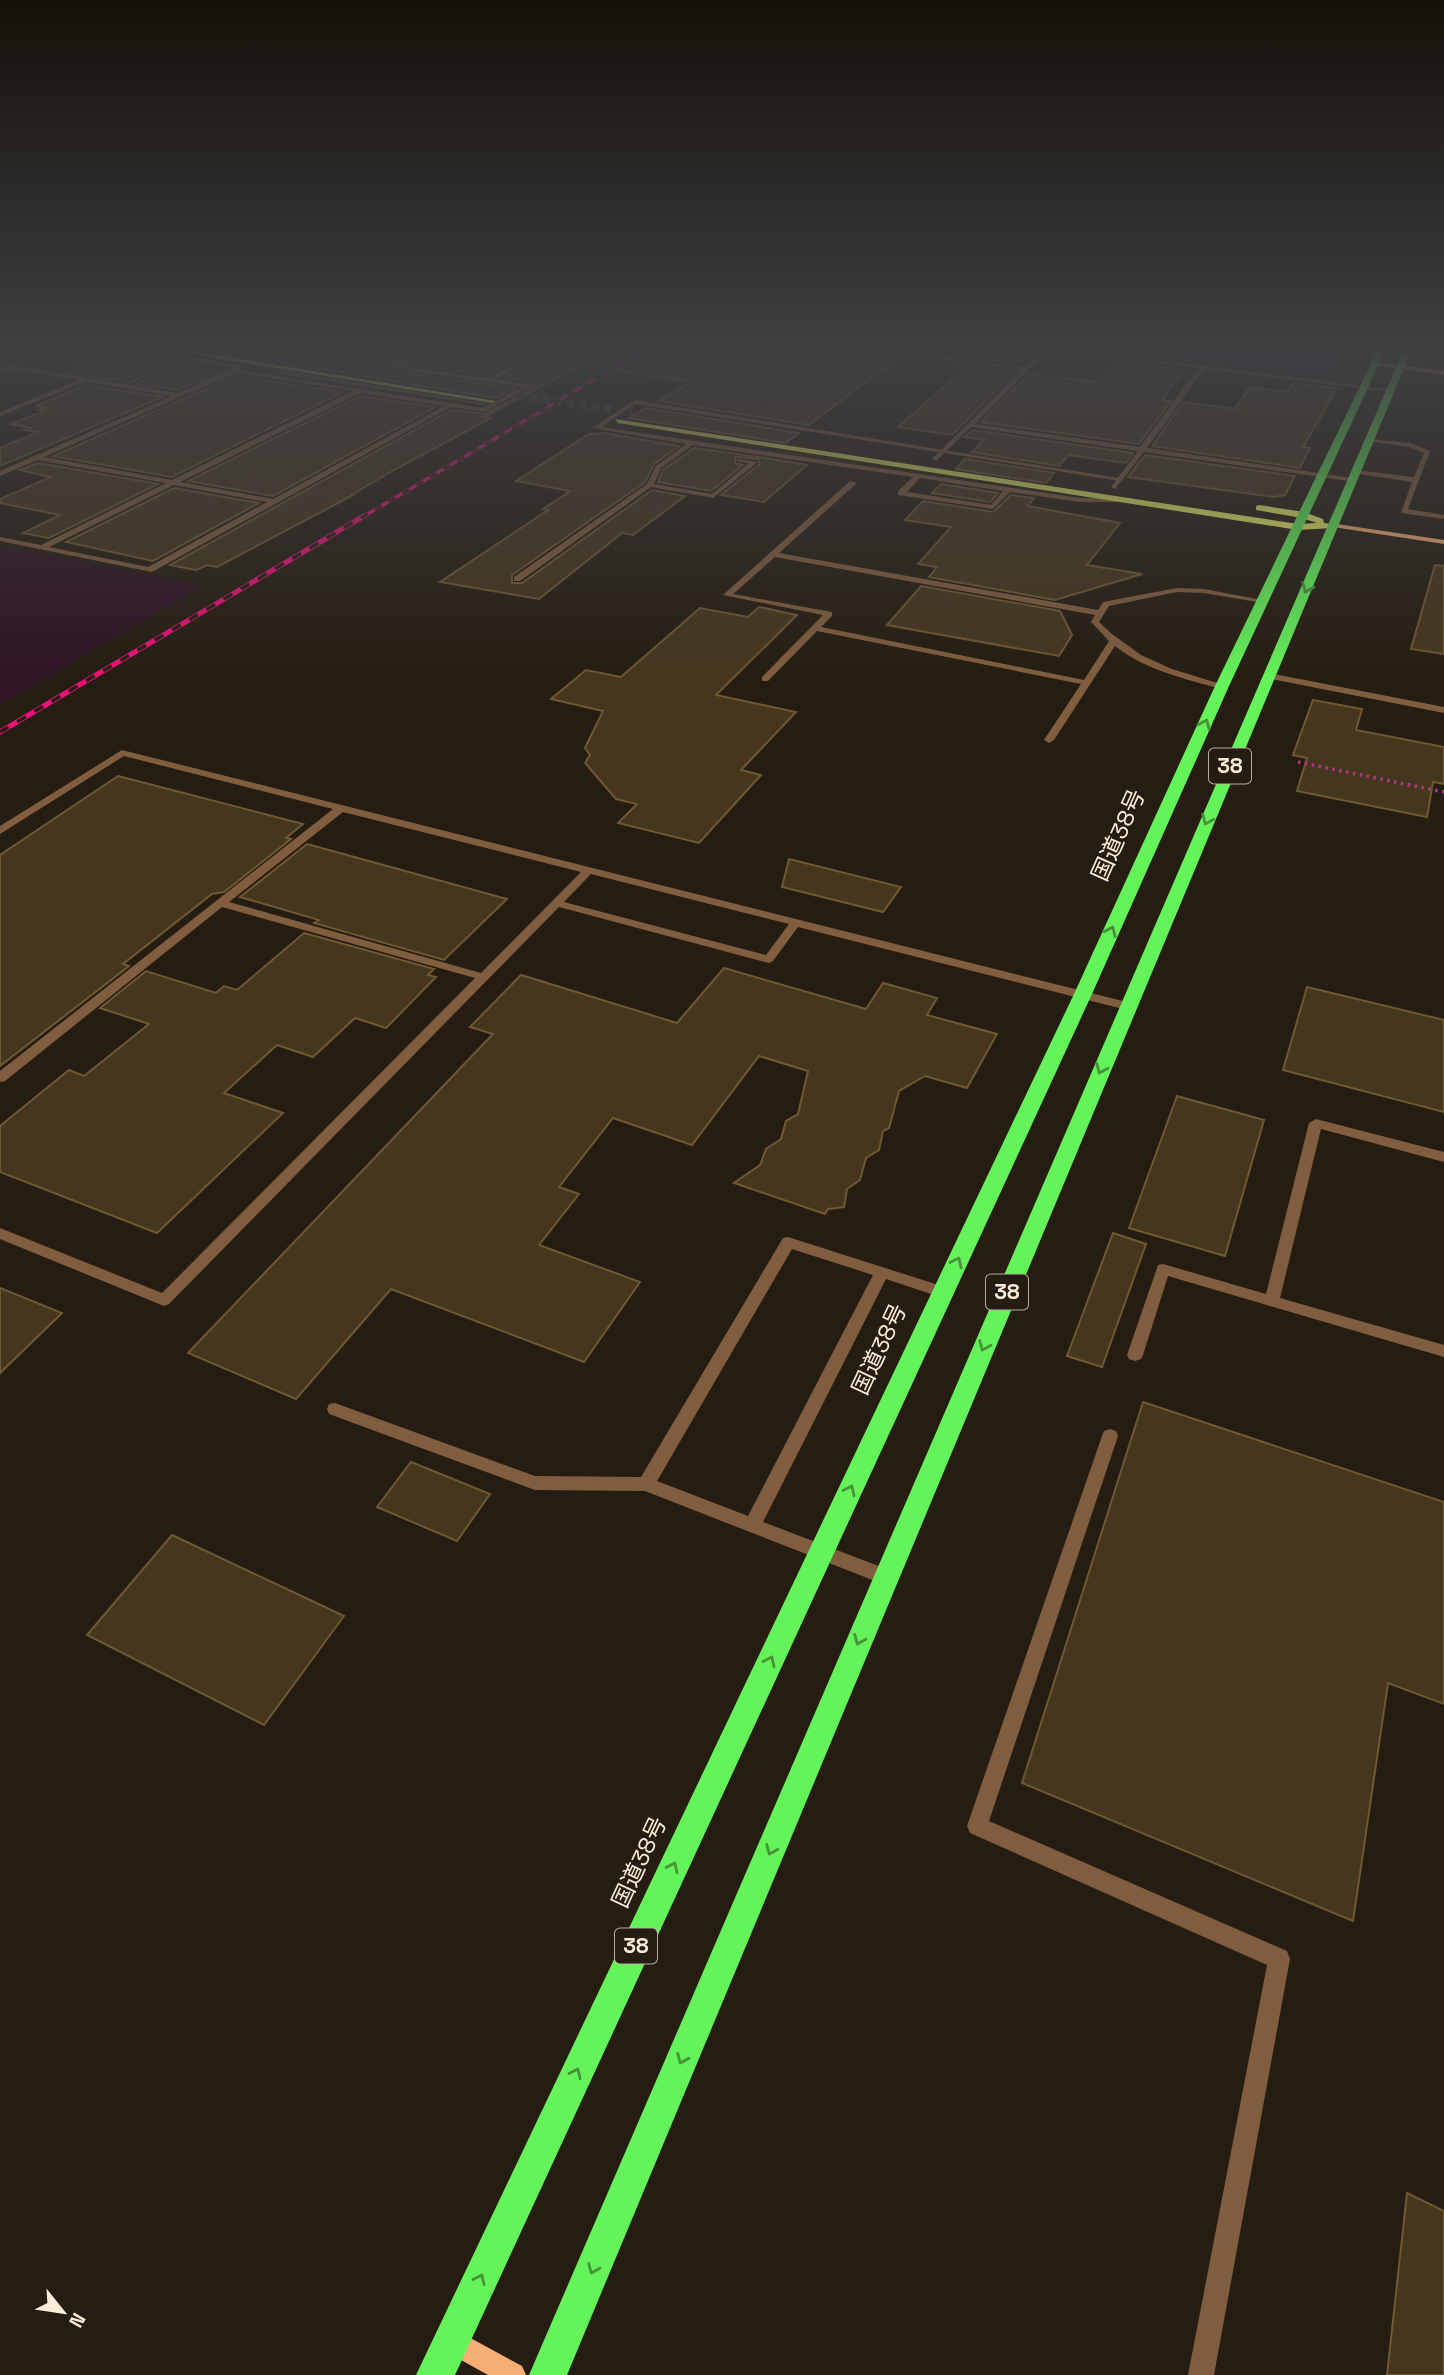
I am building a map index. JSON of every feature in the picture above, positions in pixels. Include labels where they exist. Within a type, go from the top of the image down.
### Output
[{"type":"highway","name":"国道38号","points":[[435,2375],[1083,994],[1222,686],[1329,460]]},
{"type":"highway","name":"38","points":[[548,2375],[1361,460]]},
{"type":"main road","points":[[869,460],[1129,500],[1333,525]]},
{"type":"main road","points":[[941,460],[1118,483],[1128,489]]},
{"type":"main road","points":[[1246,506],[1301,521]]},
{"type":"street","points":[[0,474],[33,460]]},
{"type":"street","points":[[47,460],[273,501]]},
{"type":"street","points":[[41,548],[218,460]]},
{"type":"street","points":[[0,539],[149,570],[349,460]]},
{"type":"street","points":[[517,579],[650,485],[658,467],[668,460]]},
{"type":"street","points":[[650,485],[713,496],[755,462],[742,460]]},
{"type":"street","points":[[811,460],[1080,499],[1129,500]]},
{"type":"street","points":[[987,460],[1118,483],[1135,460]]},
{"type":"street","points":[[1213,460],[1322,475],[1417,480]]},
{"type":"street","points":[[1425,460],[1404,511],[1444,517]]},
{"type":"street","points":[[920,475],[901,493],[993,507],[1009,489]]},
{"type":"street","points":[[765,679],[829,614],[727,594],[853,483]]},
{"type":"street","points":[[1333,525],[1444,542]]},
{"type":"street","points":[[773,554],[1100,613]]},
{"type":"street","points":[[1222,686],[1174,674],[1141,660],[1113,642],[1095,622],[1106,604],[1177,590],[1204,591],[1264,601]]},
{"type":"street","points":[[814,628],[1087,683]]},
{"type":"street","points":[[1049,740],[1113,642]]},
{"type":"street","points":[[1269,676],[1444,710]]},
{"type":"street","points":[[0,831],[122,753],[1127,1006]]},
{"type":"street","points":[[0,1078],[341,808]]},
{"type":"street","points":[[0,1233],[164,1300],[589,870]]},
{"type":"street","points":[[219,903],[483,977]]},
{"type":"street","points":[[556,903],[769,959],[796,922]]},
{"type":"street","points":[[1272,1301],[1316,1124],[1444,1157]]},
{"type":"street","points":[[646,1484],[788,1242],[943,1292]]},
{"type":"street","points":[[1135,1354],[1163,1269],[1444,1351]]},
{"type":"street","points":[[752,1525],[882,1272]]},
{"type":"street","points":[[335,1409],[535,1483],[646,1484],[886,1577]]},
{"type":"street","points":[[1110,1436],[976,1826],[1279,1959],[1202,2375]]},
{"type":"street","points":[[451,2340],[513,2375]]},
{"type":"path","points":[[1298,762],[1444,792]]},
{"type":"shaded area","points":[[0,546],[203,586],[0,705]]},
{"type":"building","points":[[0,460],[15,460],[0,466]]},
{"type":"building","points":[[75,460],[207,460],[172,477]]},
{"type":"building","points":[[231,460],[339,460],[273,496],[188,481]]},
{"type":"building","points":[[361,460],[413,460],[355,494],[217,567],[207,565],[196,570],[170,565]]},
{"type":"building","points":[[549,460],[660,460],[654,464],[645,482],[512,575],[512,583],[522,583],[652,490],[685,496],[633,535],[622,533],[539,599],[440,582],[548,510],[543,509],[570,491],[516,481]]},
{"type":"building","points":[[677,460],[735,460],[735,463],[743,465],[711,491],[658,482],[663,470]]},
{"type":"building","points":[[758,460],[776,460],[807,465],[764,502],[721,495],[760,464]]},
{"type":"building","points":[[964,460],[970,460],[1054,473],[1046,483],[956,469]]},
{"type":"building","points":[[1021,460],[1064,460],[1059,466]]},
{"type":"building","points":[[1103,460],[1128,460],[1126,463]]},
{"type":"building","points":[[1141,460],[1180,460],[1295,476],[1285,495],[1274,497],[1128,477]]},
{"type":"building","points":[[1245,460],[1304,460],[1300,468]]},
{"type":"building","points":[[38,463],[158,484],[49,538],[23,533],[60,515],[0,503],[0,499],[51,477],[20,470]]},
{"type":"building","points":[[941,484],[998,493],[990,502],[932,493]]},
{"type":"building","points":[[174,488],[259,503],[153,561],[66,542]]},
{"type":"building","points":[[1011,495],[1034,498],[1028,506],[1120,523],[1087,565],[1142,574],[1055,600],[929,577],[937,567],[918,564],[951,527],[905,520],[923,501],[993,512]]},
{"type":"building","points":[[1435,565],[1444,566],[1444,654],[1411,649]]},
{"type":"building","points":[[921,586],[1060,611],[1072,635],[1059,656],[887,625]]},
{"type":"building","points":[[759,607],[797,615],[716,695],[796,712],[741,770],[761,775],[699,843],[618,823],[637,804],[616,799],[585,763],[590,755],[585,748],[603,711],[551,699],[586,670],[621,677],[700,608],[748,617]]},
{"type":"building","points":[[1313,700],[1362,709],[1356,730],[1444,747],[1444,784],[1433,782],[1427,817],[1297,791],[1307,758],[1293,755]]},
{"type":"building","points":[[118,776],[303,824],[286,838],[291,839],[224,892],[212,894],[123,964],[129,966],[0,1066],[0,855]]},
{"type":"building","points":[[307,844],[507,899],[444,960],[314,923],[319,920],[240,897]]},
{"type":"building","points":[[789,859],[901,887],[883,912],[782,887]]},
{"type":"building","points":[[304,933],[434,969],[428,975],[436,977],[386,1028],[355,1018],[313,1057],[277,1045],[224,1093],[283,1113],[157,1233],[0,1172],[0,1126],[69,1070],[84,1076],[149,1024],[100,1008],[146,971],[216,993],[224,986],[237,990]]},
{"type":"building","points":[[724,968],[866,1009],[883,983],[937,998],[927,1015],[997,1034],[967,1088],[925,1076],[899,1091],[889,1128],[883,1131],[879,1150],[866,1158],[860,1180],[847,1189],[844,1207],[828,1209],[825,1214],[734,1183],[760,1165],[766,1149],[781,1139],[786,1121],[798,1114],[808,1071],[759,1056],[692,1145],[613,1118],[559,1187],[579,1194],[539,1245],[640,1282],[584,1362],[391,1289],[296,1399],[188,1353],[493,1034],[470,1027],[521,975],[677,1023]]},
{"type":"building","points":[[1307,987],[1444,1020],[1444,1112],[1283,1070]]},
{"type":"building","points":[[1177,1096],[1264,1120],[1225,1256],[1129,1228]]},
{"type":"building","points":[[1113,1233],[1146,1244],[1102,1367],[1067,1356]]},
{"type":"building","points":[[0,1288],[62,1313],[0,1373]]},
{"type":"building","points":[[1143,1402],[1444,1502],[1444,1704],[1388,1683],[1353,1921],[1022,1783]]},
{"type":"building","points":[[411,1462],[490,1494],[457,1541],[377,1507]]},
{"type":"building","points":[[172,1535],[344,1616],[264,1725],[87,1635]]},
{"type":"building","points":[[1407,2193],[1444,2211],[1444,2375],[1387,2375]]},
{"type":"railway","points":[[361,518],[459,460]]},
{"type":"railway","points":[[0,732],[364,516]]}]
